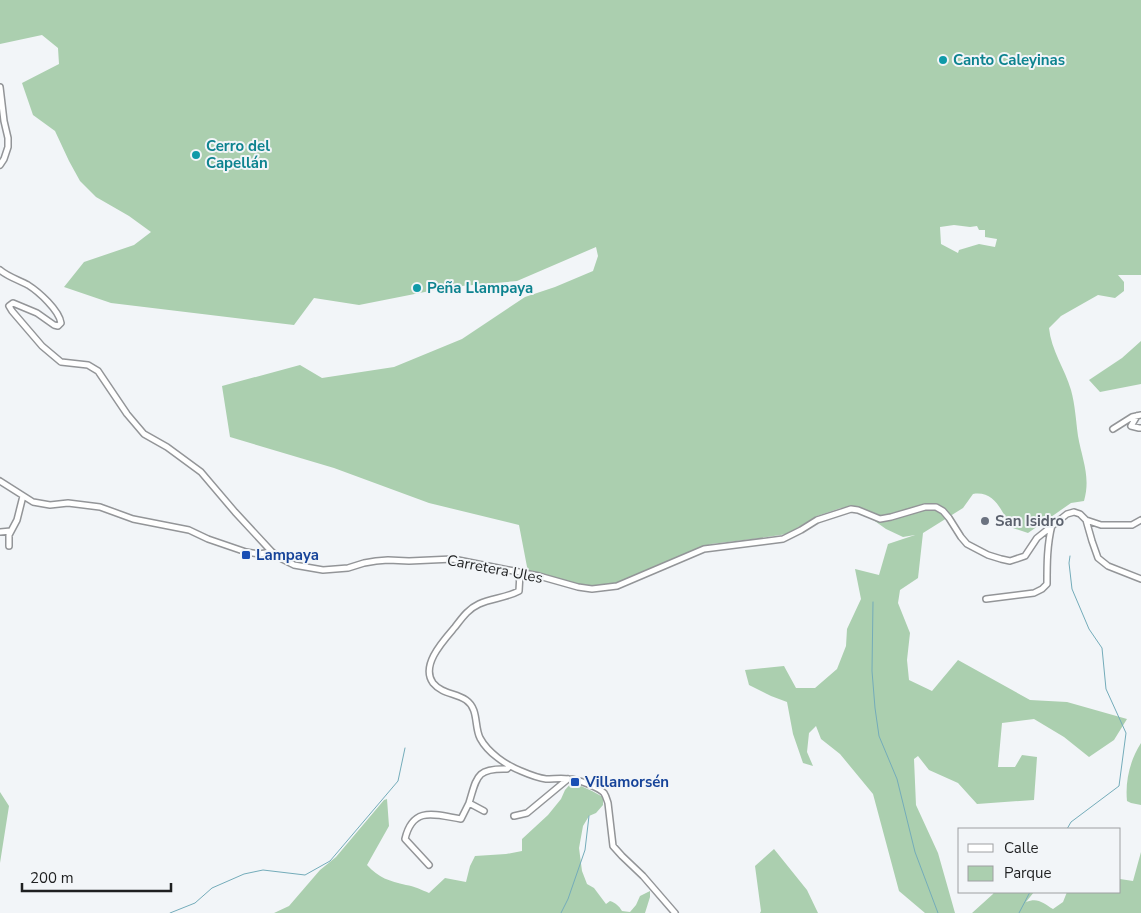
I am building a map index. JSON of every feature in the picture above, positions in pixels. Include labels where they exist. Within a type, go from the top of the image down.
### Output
[{"type":"street","points":[[0,87],[8,138],[8,147],[0,166]]},
{"type":"street","points":[[4,121],[11,120]]},
{"type":"street","name":"Carretera Ules","points":[[0,270],[39,293],[60,318],[61,323],[58,326],[37,312],[13,304],[9,306],[42,346],[61,362],[88,365],[98,371],[127,414],[144,434],[167,447],[201,472],[272,552],[294,565],[323,570],[336,570],[364,563],[388,560],[466,560],[592,589],[617,586],[704,549],[783,539],[817,520],[850,509],[880,518],[887,518],[925,507],[936,507],[949,518],[961,538],[967,544],[988,555],[1010,561],[1025,556],[1037,538],[1067,514],[1074,512],[1080,514],[1086,520],[1101,525],[1132,525],[1141,520]]},
{"type":"street","points":[[1139,416],[1131,426],[1141,428]]},
{"type":"street","points":[[1113,429],[1132,417],[1139,416]]},
{"type":"street","points":[[0,481],[33,502],[50,505],[68,503],[100,507],[132,519],[189,530],[208,539],[246,552],[259,554],[272,552]]},
{"type":"street","points":[[9,546],[9,536],[17,520],[23,496]]},
{"type":"street","points":[[1086,520],[1098,558],[1108,566],[1141,580]]},
{"type":"street","points":[[986,599],[1034,593],[1042,590],[1047,584],[1047,559],[1052,525]]},
{"type":"street","points":[[0,532],[11,531]]},
{"type":"street","points":[[520,573],[519,591],[479,604],[466,613],[435,652],[429,674],[432,681],[438,688],[467,701],[473,707],[477,730],[486,748],[510,766],[545,779],[568,778],[576,780],[604,793],[613,846],[643,876],[675,913]]},
{"type":"street","points":[[429,865],[406,839],[407,832],[414,820],[428,814],[440,814],[461,819],[480,774],[486,771],[507,769],[510,766]]},
{"type":"street","points":[[514,816],[527,813],[568,778]]},
{"type":"street","points":[[469,803],[484,811]]},
{"type":"green space","points":[[0,0],[1141,0],[1141,275],[1118,275],[1124,282],[1124,291],[1115,298],[1098,295],[1061,316],[1049,328],[1052,344],[1072,395],[1087,484],[1084,501],[1071,503],[1028,533],[1010,527],[997,503],[987,495],[973,494],[963,508],[923,533],[918,578],[900,590],[898,603],[910,633],[907,660],[909,680],[932,691],[958,660],[1030,700],[1067,702],[1127,719],[1114,740],[1089,757],[1064,737],[1034,719],[1002,723],[998,767],[1015,767],[1022,755],[1037,757],[1034,800],[977,804],[958,783],[929,770],[918,756],[914,759],[916,805],[938,853],[955,913],[925,913],[899,891],[873,794],[840,754],[821,739],[816,726],[809,733],[807,752],[813,766],[803,763],[793,734],[787,702],[749,685],[745,670],[784,666],[796,688],[815,688],[837,669],[846,646],[847,629],[861,599],[855,569],[879,575],[888,544],[915,535],[903,537],[886,529],[855,507],[841,508],[817,516],[787,534],[711,544],[618,584],[589,586],[528,572],[519,525],[429,503],[334,468],[230,437],[222,386],[300,365],[322,378],[394,367],[462,339],[525,297],[593,271],[598,256],[596,247],[517,281],[450,287],[359,305],[314,298],[294,325],[111,303],[64,287],[84,262],[134,245],[151,232],[129,216],[96,197],[80,181],[55,131],[33,115],[22,83],[59,64],[58,48],[42,35],[0,44]],"holes":[[[954,225],[977,226],[979,230],[985,230],[985,237],[997,239],[995,247],[979,244],[959,250],[958,253],[941,244],[940,227]]]},
{"type":"green space","points":[[1141,341],[1141,384],[1100,392],[1089,380],[1122,358]]},
{"type":"green space","points":[[1141,743],[1141,805],[1127,801],[1127,793],[1131,764]]},
{"type":"green space","points":[[572,782],[603,797],[603,805],[596,813],[589,816],[583,826],[579,848],[582,871],[587,884],[594,888],[606,904],[610,901],[622,911],[630,912],[640,896],[650,891],[645,913],[274,913],[289,906],[320,870],[336,857],[384,800],[387,799],[389,826],[367,865],[385,878],[429,893],[445,878],[466,882],[475,856],[522,851],[522,839],[548,815]]},
{"type":"green space","points":[[0,792],[9,806],[0,863]]},
{"type":"green space","points":[[774,849],[807,890],[818,913],[760,913],[755,866]]},
{"type":"green space","points":[[1141,852],[1141,913],[972,913],[994,893],[1033,893],[1026,902],[1037,900],[1053,909],[1063,902],[1067,893],[1121,893],[1121,879],[1133,881]]},
{"type":"waterway","points":[[1068,828],[1071,822],[1119,786],[1126,733],[1106,689],[1102,648],[1089,629],[1072,589],[1070,556]]},
{"type":"waterway","points":[[873,602],[872,671],[879,736],[897,779],[915,852],[938,913]]},
{"type":"waterway","points":[[170,913],[195,903],[212,888],[244,874],[263,870],[305,875],[330,861],[398,781],[405,748]]},
{"type":"waterway","points":[[561,913],[568,899],[585,850],[589,816]]},
{"type":"waterway","points":[[1019,913],[1029,893]]},
{"type":"place","name":"Canto Caleyinas","points":[[943,60]]},
{"type":"place","name":"Cerro del Capellán","points":[[196,155]]},
{"type":"place","name":"Peña Llampaya","points":[[417,288]]},
{"type":"place","name":"San Isidro","points":[[985,521]]},
{"type":"place","name":"Lampaya","points":[[246,555]]},
{"type":"place","name":"Villamorsén","points":[[575,782]]}]
